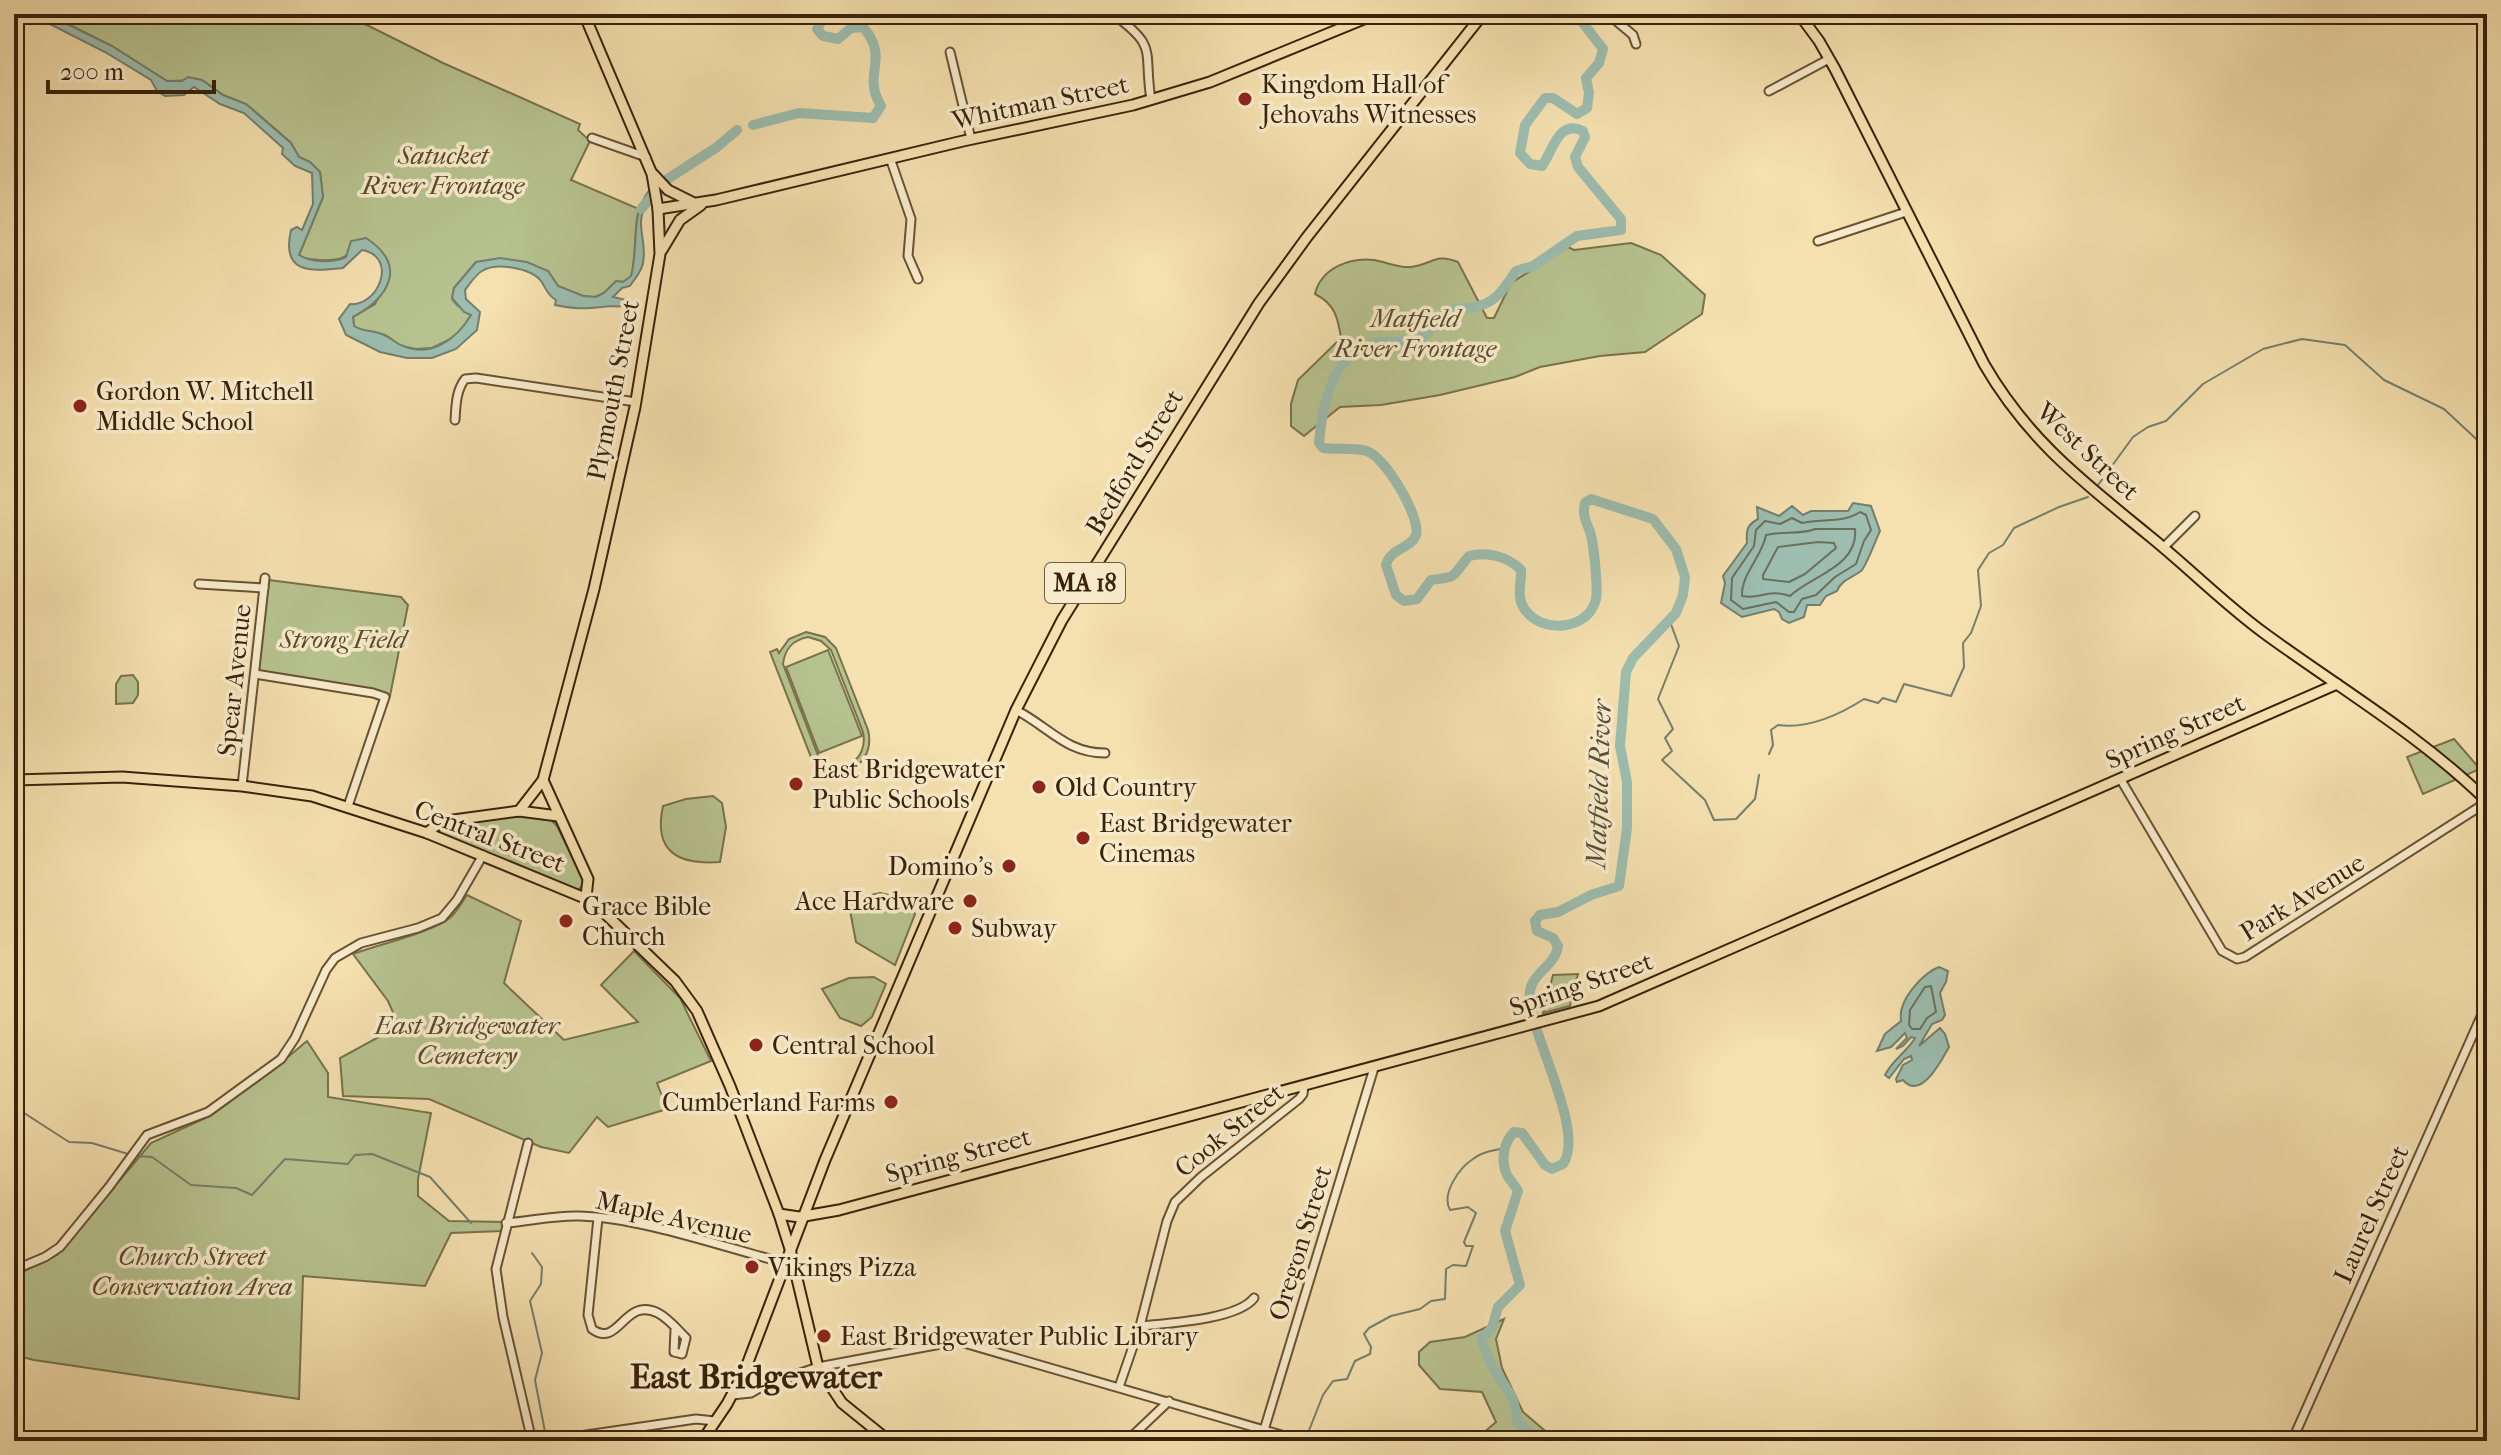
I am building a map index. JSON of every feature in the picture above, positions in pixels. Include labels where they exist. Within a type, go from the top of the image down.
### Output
[{"type":"main road","name":"Plymouth Street","points":[[519,811],[543,780],[594,589],[636,402],[660,254],[660,185],[584,14]]},
{"type":"main road","name":"Whitman Street","points":[[658,206],[704,203],[971,139],[1151,100],[1210,82],[1376,14]]},
{"type":"main road","name":"Bedford Street","points":[[715,1421],[739,1382],[802,1217],[1016,710],[1062,620],[1251,314],[1307,237],[1483,14]]},
{"type":"main road","name":"West Street","points":[[1799,14],[1829,59],[1977,352],[2036,438],[2260,630],[2429,749],[2487,802]]},
{"type":"main road","points":[[660,185],[683,199],[704,203]]},
{"type":"main road","points":[[660,254],[680,220],[704,203]]},
{"type":"main road","name":"Spring Street","points":[[779,1214],[802,1217],[836,1211],[1529,1027],[1617,1000],[2337,684]]},
{"type":"main road","name":"Central Street","points":[[14,780],[122,777],[242,786],[312,796],[427,833],[597,904],[675,981],[697,1011],[730,1086],[779,1214],[818,1367]]},
{"type":"main road","points":[[543,780],[588,879],[586,897]]},
{"type":"main road","points":[[427,833],[441,822],[519,811],[558,816]]},
{"type":"main road","points":[[818,1367],[842,1403],[889,1441]]},
{"type":"main road","name":"MA 18","points":[[702,1441],[715,1421]]},
{"type":"street","points":[[1113,14],[1139,34],[1146,44],[1151,100]]},
{"type":"street","points":[[1608,14],[1633,35],[1636,44]]},
{"type":"street","points":[[950,52],[971,139]]},
{"type":"street","points":[[1769,91],[1829,59]]},
{"type":"street","points":[[592,138],[646,157]]},
{"type":"street","points":[[890,158],[911,219],[908,256],[918,279]]},
{"type":"street","points":[[1818,241],[1906,212]]},
{"type":"street","points":[[455,420],[457,395],[465,379],[476,378],[636,402]]},
{"type":"street","points":[[2163,548],[2195,516]]},
{"type":"street","name":"Spear Avenue","points":[[242,786],[265,578]]},
{"type":"street","points":[[199,584],[264,588]]},
{"type":"street","points":[[255,674],[385,697],[348,806]]},
{"type":"street","points":[[1016,710],[1038,721],[1077,750],[1105,753]]},
{"type":"street","name":"Park Avenue","points":[[2121,780],[2222,951],[2237,959],[2288,931],[2487,802]]},
{"type":"street","points":[[14,1270],[60,1247],[147,1135],[208,1112],[281,1059],[295,1038],[331,963],[344,951],[442,918],[463,892],[483,855]]},
{"type":"street","name":"Laurel Street","points":[[2292,1441],[2487,1003]]},
{"type":"street","name":"Oregon Street","points":[[1264,1430],[1374,1068]]},
{"type":"street","name":"Cook Street","points":[[1119,1387],[1140,1326],[1167,1221],[1175,1202],[1201,1177],[1299,1099],[1304,1086]]},
{"type":"street","points":[[528,1143],[497,1259],[497,1280],[532,1441]]},
{"type":"street","name":"Maple Avenue","points":[[506,1223],[565,1216],[598,1218],[641,1225],[785,1263]]},
{"type":"street","points":[[598,1218],[588,1315],[592,1329],[601,1335],[608,1334],[632,1313],[647,1310],[663,1317],[675,1330]]},
{"type":"street","points":[[1140,1326],[1223,1314],[1249,1305],[1254,1298]]},
{"type":"street","points":[[732,1395],[751,1393],[818,1367],[957,1341],[1302,1441]]},
{"type":"street","points":[[739,1382],[748,1386],[765,1385]]},
{"type":"street","points":[[1127,1441],[1169,1401]]},
{"type":"street","points":[[545,1441],[696,1419],[715,1421]]},
{"type":"green space","name":"Satucket River Frontage","points":[[48,14],[345,14],[443,63],[580,124],[578,130],[590,141],[571,180],[639,209],[631,277],[623,282],[616,281],[595,297],[583,296],[558,286],[548,271],[527,263],[476,262],[454,288],[452,299],[471,315],[459,335],[432,348],[416,349],[401,346],[385,335],[362,331],[354,326],[353,317],[375,304],[390,274],[366,238],[341,258],[319,260],[299,255],[323,197],[320,172],[299,157],[291,143],[246,104],[223,95],[202,80],[167,81],[112,46]]},
{"type":"green space","name":"Matfield River Frontage","points":[[1631,243],[1661,255],[1705,295],[1702,314],[1645,352],[1600,356],[1540,367],[1515,377],[1440,395],[1381,405],[1340,407],[1304,436],[1291,426],[1291,404],[1298,380],[1341,338],[1334,312],[1327,302],[1315,294],[1323,277],[1338,266],[1356,260],[1374,260],[1406,267],[1439,259],[1458,262],[1487,318],[1494,318],[1511,283],[1568,247],[1574,250]]},
{"type":"green space","name":"Strong Field","points":[[269,580],[401,597],[408,605],[390,696],[257,674]]},
{"type":"green space","points":[[806,632],[825,637],[836,648],[868,730],[865,757],[852,768],[844,771],[824,769],[825,773],[818,775],[770,652],[777,649],[779,653],[789,639]],"holes":[[[808,637],[821,641],[831,650],[863,732],[862,751],[858,758],[844,766],[836,766],[819,758],[783,664],[788,649],[798,640]]]},
{"type":"green space","points":[[828,650],[862,736],[819,753],[786,667]]},
{"type":"green space","points":[[133,675],[138,682],[138,695],[133,703],[116,704],[116,684],[121,676]]},
{"type":"green space","points":[[2454,739],[2480,769],[2423,794],[2407,757]]},
{"type":"green space","points":[[713,796],[722,803],[726,827],[720,862],[681,858],[666,845],[662,835],[663,806]]},
{"type":"green space","points":[[523,814],[550,819],[557,826],[585,883],[578,890],[442,836],[439,832],[442,825]]},
{"type":"green space","points":[[880,893],[906,899],[915,914],[895,965],[856,942],[848,900]]},
{"type":"green space","name":"East Bridgewater Cemetery","points":[[467,895],[521,921],[504,983],[564,1040],[638,1022],[601,985],[634,951],[680,998],[711,1061],[657,1083],[667,1109],[608,1127],[597,1117],[569,1153],[541,1147],[429,1099],[343,1096],[340,1058],[399,1026],[388,1001],[353,954],[444,922],[454,914]]},
{"type":"green space","points":[[1578,974],[1570,1006],[1543,1013],[1553,975]]},
{"type":"green space","points":[[874,977],[886,984],[872,1017],[861,1026],[840,1018],[822,989],[849,978]]},
{"type":"green space","name":"Church Street Conservation Area","points":[[307,1041],[328,1073],[328,1097],[431,1113],[418,1179],[418,1196],[449,1221],[505,1222],[502,1231],[451,1233],[425,1286],[303,1276],[299,1399],[14,1355],[14,1276],[57,1255],[151,1143],[210,1116]]},
{"type":"green space","points":[[1504,1319],[1496,1339],[1502,1368],[1523,1412],[1557,1441],[1474,1441],[1496,1422],[1482,1392],[1440,1389],[1419,1365],[1419,1352],[1430,1342],[1465,1337]]},
{"type":"water","points":[[47,14],[112,46],[167,81],[182,81],[188,77],[202,80],[223,95],[246,104],[291,143],[299,157],[320,172],[323,197],[299,255],[316,261],[341,259],[346,257],[351,241],[366,238],[387,259],[390,270],[384,291],[376,301],[353,317],[357,328],[380,333],[412,349],[422,350],[442,344],[458,332],[471,315],[464,312],[452,298],[454,288],[476,262],[500,258],[527,262],[548,271],[558,286],[583,296],[596,297],[616,281],[623,282],[631,276],[639,212],[648,192],[649,200],[641,224],[642,267],[630,286],[622,288],[613,297],[627,300],[629,305],[584,308],[555,305],[556,300],[536,276],[522,270],[496,267],[479,273],[465,290],[466,299],[480,312],[477,330],[456,349],[432,358],[407,358],[380,352],[346,335],[339,319],[350,304],[369,298],[376,290],[382,271],[380,262],[373,254],[362,250],[343,268],[309,269],[294,262],[290,255],[291,230],[297,227],[302,230],[313,204],[312,173],[295,166],[282,154],[283,148],[244,113],[220,104],[194,87],[184,95],[165,96],[157,91],[151,80],[50,24],[33,22],[14,25],[14,15]]},
{"type":"water","points":[[1853,503],[1871,506],[1880,531],[1863,568],[1837,591],[1826,596],[1820,605],[1807,605],[1804,617],[1789,623],[1774,609],[1742,617],[1721,603],[1725,583],[1723,576],[1747,543],[1748,528],[1758,519],[1757,507],[1779,516],[1792,506],[1803,515],[1811,511],[1848,511]]},
{"type":"water","points":[[1939,967],[1948,971],[1940,993],[1945,1015],[1942,1020],[1932,1024],[1919,1046],[1940,1028],[1949,1047],[1936,1069],[1923,1082],[1917,1086],[1903,1080],[1897,1082],[1903,1065],[1912,1060],[1911,1056],[1904,1059],[1889,1078],[1885,1075],[1915,1038],[1911,1037],[1896,1049],[1907,1038],[1905,1033],[1891,1047],[1877,1051],[1885,1034],[1901,1021],[1901,1010],[1912,990],[1922,978]]},
{"type":"waterway","points":[[753,125],[799,113],[873,118],[881,106],[874,84],[876,57],[871,38],[863,27],[851,28],[838,39],[823,36],[817,29],[826,14]]},
{"type":"waterway","name":"Matfield River","points":[[1542,1441],[1518,1423],[1513,1399],[1490,1362],[1481,1339],[1492,1328],[1498,1307],[1520,1285],[1505,1231],[1518,1191],[1505,1169],[1504,1152],[1508,1141],[1514,1132],[1522,1133],[1545,1165],[1552,1169],[1563,1164],[1568,1150],[1564,1110],[1530,1004],[1532,985],[1551,961],[1558,946],[1553,938],[1537,931],[1535,921],[1540,915],[1558,912],[1591,895],[1619,886],[1627,828],[1627,782],[1620,746],[1626,672],[1633,658],[1676,613],[1683,595],[1685,577],[1676,549],[1653,519],[1591,499],[1585,503],[1584,511],[1593,546],[1596,599],[1592,609],[1576,622],[1554,625],[1534,618],[1521,601],[1521,570],[1504,559],[1490,555],[1469,556],[1454,575],[1431,580],[1417,599],[1404,601],[1396,595],[1386,565],[1388,559],[1416,535],[1413,515],[1400,488],[1383,464],[1367,451],[1323,448],[1319,443],[1332,384],[1347,359],[1358,350],[1372,344],[1421,339],[1445,315],[1455,309],[1489,302],[1516,271],[1533,266],[1577,236],[1621,230],[1621,219],[1578,167],[1575,157],[1585,137],[1583,131],[1575,128],[1562,133],[1542,166],[1530,164],[1520,153],[1525,125],[1545,98],[1553,98],[1577,114],[1587,108],[1589,93],[1586,78],[1599,63],[1603,49],[1576,14]]},
{"type":"waterway","points":[[641,209],[666,180],[737,130]]},
{"type":"waterway","points":[[2098,485],[2133,437],[2148,427],[2166,421],[2203,384],[2263,349],[2302,339],[2345,345],[2384,380],[2444,409],[2487,449]]},
{"type":"waterway","points":[[1769,754],[1773,745],[1771,730],[1778,725],[1800,725],[1822,720],[1864,699],[1878,703],[1883,698],[1896,702],[1904,684],[1951,696],[1964,667],[1963,643],[1971,633],[1981,606],[1978,570],[1989,553],[2003,545],[2014,528],[2088,497]]},
{"type":"waterway","points":[[1669,619],[1679,646],[1658,699],[1673,729],[1665,738],[1672,751],[1662,760],[1705,800],[1714,820],[1736,819],[1755,799],[1759,775]]},
{"type":"waterway","points":[[14,1118],[21,1111],[69,1142],[92,1143],[128,1154]]},
{"type":"waterway","points":[[1306,1438],[1323,1395],[1333,1381],[1347,1379],[1355,1361],[1370,1354],[1371,1347],[1364,1334],[1369,1328],[1391,1316],[1445,1299],[1446,1269],[1453,1265],[1466,1266],[1473,1246],[1466,1246],[1464,1242],[1476,1213],[1468,1207],[1450,1210],[1450,1189],[1457,1175],[1473,1159],[1505,1148]]},
{"type":"waterway","points":[[136,1156],[152,1157],[191,1185],[236,1188],[252,1195],[285,1159],[348,1164],[355,1155],[372,1154],[430,1177],[471,1223]]},
{"type":"waterway","points":[[532,1253],[542,1267],[541,1284],[530,1301],[542,1353],[535,1380],[546,1437]]},
{"type":"place","name":"Kingdom Hall of Jehovahs Witnesses","points":[[1245,99]]},
{"type":"place","name":"Gordon W. Mitchell Middle School","points":[[80,406]]},
{"type":"place","name":"East Bridgewater Public Schools","points":[[796,784]]},
{"type":"place","name":"Old Country","points":[[1039,787]]},
{"type":"place","name":"East Bridgewater Cinemas","points":[[1083,838]]},
{"type":"place","name":"Domino's","points":[[1009,866]]},
{"type":"place","name":"Ace Hardware","points":[[970,901]]},
{"type":"place","name":"Grace Bible Church","points":[[566,921]]},
{"type":"place","name":"Subway","points":[[955,928]]},
{"type":"place","name":"Central School","points":[[756,1045]]},
{"type":"place","name":"Cumberland Farms","points":[[891,1102]]},
{"type":"place","name":"Vikings Pizza","points":[[752,1267]]},
{"type":"place","name":"East Bridgewater Public Library","points":[[824,1336]]},
{"type":"district","name":"East Bridgewater","points":[[756,1376]]}]
